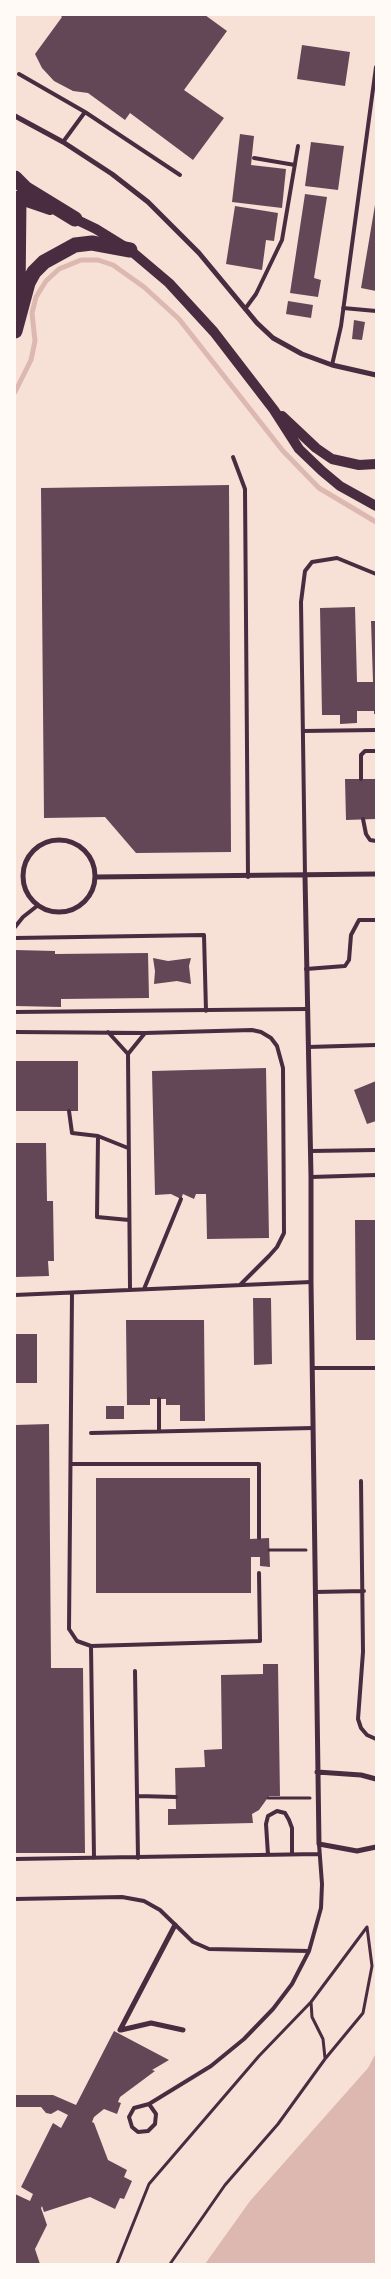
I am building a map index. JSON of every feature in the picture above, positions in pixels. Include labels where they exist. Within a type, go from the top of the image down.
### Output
[{"type":"highway","points":[[15,178],[26,189],[75,219]]},
{"type":"highway","points":[[16,324],[17,198]]},
{"type":"highway","points":[[16,324],[28,283],[34,272],[54,255],[75,246],[92,243],[130,250]]},
{"type":"main road","points":[[17,198],[75,219],[130,250],[169,283],[194,308],[274,410],[299,449],[322,472],[340,486],[376,506]]},
{"type":"main road","points":[[274,410],[324,455],[348,464],[376,464]]},
{"type":"street","points":[[15,116],[63,142],[112,174],[148,202],[199,253],[262,329],[273,338],[302,354],[332,365],[376,376]]},
{"type":"street","points":[[57,839],[76,844],[91,858],[96,877],[92,893],[82,905],[68,912],[52,912],[37,906],[26,894],[22,878],[25,862],[38,846],[57,839]]},
{"type":"street","points":[[96,877],[376,874]]},
{"type":"street","points":[[305,876],[312,1177],[311,1282],[319,1844],[357,1851],[376,1847]]},
{"type":"street","points":[[317,1772],[361,1775],[376,1779]]},
{"type":"street","points":[[176,1925],[120,2030],[150,2024],[183,2030]]},
{"type":"lane","points":[[332,365],[343,308],[376,67]]},
{"type":"lane","points":[[19,74],[85,112],[180,175]]},
{"type":"lane","points":[[63,142],[85,112]]},
{"type":"lane","points":[[245,309],[256,294],[282,240],[298,146]]},
{"type":"lane","points":[[254,158],[295,165]]},
{"type":"lane","points":[[343,308],[376,311]]},
{"type":"lane","points":[[232,457],[245,489],[248,876]]},
{"type":"lane","points":[[305,876],[301,602],[305,571],[312,562],[337,558],[376,574]]},
{"type":"lane","points":[[303,731],[376,730]]},
{"type":"lane","points":[[361,779],[361,755],[365,751],[376,751]]},
{"type":"lane","points":[[363,819],[366,834],[370,840],[376,841]]},
{"type":"lane","points":[[15,927],[23,917],[37,906]]},
{"type":"lane","points":[[306,969],[345,966],[349,960],[351,935],[359,920],[376,920]]},
{"type":"lane","points":[[15,938],[204,935],[206,1010]]},
{"type":"lane","points":[[15,1012],[307,1009]]},
{"type":"lane","points":[[15,1032],[145,1033],[252,1030],[261,1032],[271,1038],[281,1055],[283,1068],[284,1233],[277,1247],[240,1285]]},
{"type":"lane","points":[[108,1032],[128,1054]]},
{"type":"lane","points":[[130,1289],[128,1054],[145,1033]]},
{"type":"lane","points":[[308,1047],[376,1045]]},
{"type":"lane","points":[[70,1111],[72,1133],[98,1136],[128,1148]]},
{"type":"lane","points":[[98,1136],[98,1217],[129,1220]]},
{"type":"lane","points":[[311,1151],[376,1150]]},
{"type":"lane","points":[[312,1177],[376,1175]]},
{"type":"lane","points":[[144,1289],[181,1199]]},
{"type":"lane","points":[[15,1295],[311,1282]]},
{"type":"lane","points":[[72,1293],[69,1629],[77,1641],[91,1646],[260,1641],[259,1573]]},
{"type":"lane","points":[[312,1368],[376,1368]]},
{"type":"lane","points":[[159,1399],[160,1431]]},
{"type":"lane","points":[[91,1433],[313,1428]]},
{"type":"lane","points":[[71,1464],[259,1464],[260,1538]]},
{"type":"lane","points":[[361,1481],[364,1591],[363,1652],[358,1719],[361,1728],[367,1735],[376,1739]]},
{"type":"lane","points":[[315,1592],[364,1591]]},
{"type":"lane","points":[[91,1646],[94,1858]]},
{"type":"lane","points":[[135,1670],[138,1858]]},
{"type":"lane","points":[[138,1796],[176,1797]]},
{"type":"lane","points":[[268,1855],[266,1824],[268,1816],[276,1811],[285,1813],[292,1828],[292,1854]]},
{"type":"lane","points":[[149,2104],[156,2114],[155,2124],[148,2130],[138,2132],[132,2127],[129,2117],[134,2108],[149,2104],[211,2066],[244,2039],[273,2009],[287,1990],[309,1951],[321,1908],[322,1884],[318,1854],[319,1844]]},
{"type":"lane","points":[[15,1859],[318,1854]]},
{"type":"lane","points":[[15,1899],[122,1897],[144,1901],[160,1910],[193,1942],[209,1949],[309,1951]]},
{"type":"path","points":[[269,1550],[314,1550]]},
{"type":"path","points":[[268,1798],[318,1798]]},
{"type":"path","points":[[117,2264],[149,2184],[259,2056],[311,2002],[367,1928],[372,1952],[372,1966],[364,2013],[325,2059],[278,2124],[224,2185],[170,2264]]},
{"type":"path","points":[[372,1952],[376,1949]]},
{"type":"path","points":[[311,2002],[312,2017],[323,2039],[325,2059]]},
{"type":"shaded area","points":[[376,2053],[376,2264],[205,2264],[250,2201],[368,2068]]},
{"type":"building","points":[[60,15],[205,15],[227,31],[184,90],[224,118],[193,160],[130,113],[125,120],[88,93],[73,91],[54,81],[42,68],[35,54],[62,17]]},
{"type":"building","points":[[302,45],[350,52],[345,86],[297,79]]},
{"type":"building","points":[[240,134],[254,136],[251,165],[286,169],[282,208],[232,202]]},
{"type":"building","points":[[311,142],[344,146],[338,190],[305,186]]},
{"type":"building","points":[[305,194],[327,197],[314,278],[321,280],[318,297],[290,293]]},
{"type":"building","points":[[376,205],[376,291],[361,288]]},
{"type":"building","points":[[235,206],[278,213],[274,241],[266,240],[262,270],[226,264]]},
{"type":"building","points":[[288,301],[313,305],[311,318],[286,314]]},
{"type":"building","points":[[354,320],[365,322],[362,340],[352,339]]},
{"type":"building","points":[[229,485],[231,852],[136,853],[105,817],[44,818],[41,488]]},
{"type":"building","points":[[355,607],[357,682],[373,682],[371,621],[376,621],[376,714],[374,714],[374,711],[357,711],[357,723],[340,724],[340,715],[322,715],[320,608]]},
{"type":"building","points":[[345,779],[375,779],[375,819],[346,820]]},
{"type":"building","points":[[15,950],[55,951],[55,954],[148,953],[149,998],[61,999],[61,1007],[15,1006]]},
{"type":"building","points":[[153,958],[168,961],[191,958],[189,966],[191,984],[177,981],[154,984]]},
{"type":"building","points":[[15,1061],[78,1061],[78,1111],[15,1111]]},
{"type":"building","points":[[266,1068],[269,1238],[207,1239],[206,1194],[196,1194],[194,1199],[183,1194],[181,1199],[171,1194],[155,1195],[152,1071]]},
{"type":"building","points":[[376,1081],[376,1121],[367,1124],[354,1090]]},
{"type":"building","points":[[15,1143],[46,1143],[47,1201],[53,1201],[54,1261],[48,1261],[49,1276],[15,1277]]},
{"type":"building","points":[[355,1220],[376,1220],[376,1340],[356,1340]]},
{"type":"building","points":[[253,1298],[271,1298],[272,1364],[254,1365]]},
{"type":"building","points":[[126,1320],[204,1320],[205,1421],[180,1421],[180,1405],[166,1405],[166,1399],[150,1399],[150,1405],[127,1405]]},
{"type":"building","points":[[15,1334],[37,1334],[37,1383],[15,1383]]},
{"type":"building","points":[[106,1406],[124,1406],[124,1419],[106,1419]]},
{"type":"building","points":[[49,1424],[51,1668],[83,1668],[85,1853],[15,1853],[15,1425]]},
{"type":"building","points":[[96,1478],[250,1478],[250,1539],[269,1538],[270,1567],[260,1566],[260,1557],[251,1557],[251,1593],[96,1593]]},
{"type":"building","points":[[263,1664],[278,1664],[280,1796],[269,1796],[259,1810],[252,1814],[253,1823],[168,1825],[168,1809],[176,1809],[175,1768],[205,1767],[204,1750],[222,1749],[221,1675],[263,1674]]},
{"type":"building","points":[[114,2031],[169,2060],[152,2070],[155,2071],[120,2097],[118,2102],[121,2103],[117,2114],[104,2109],[94,2117],[92,2122],[108,2160],[127,2170],[124,2177],[132,2181],[124,2199],[120,2198],[115,2209],[90,2197],[44,2212],[42,2206],[47,2225],[35,2249],[40,2264],[15,2264],[15,2194],[30,2201],[33,2194],[21,2187],[53,2123],[61,2128],[68,2115],[58,2110],[51,2114],[46,2113],[41,2107],[15,2107],[15,2095],[53,2095],[76,2105]]},
{"type":"waterway","points":[[15,392],[31,360],[35,341],[32,313],[36,297],[46,281],[59,269],[81,260],[98,260],[113,265],[144,287],[179,319],[283,451],[319,488],[376,522]]}]
